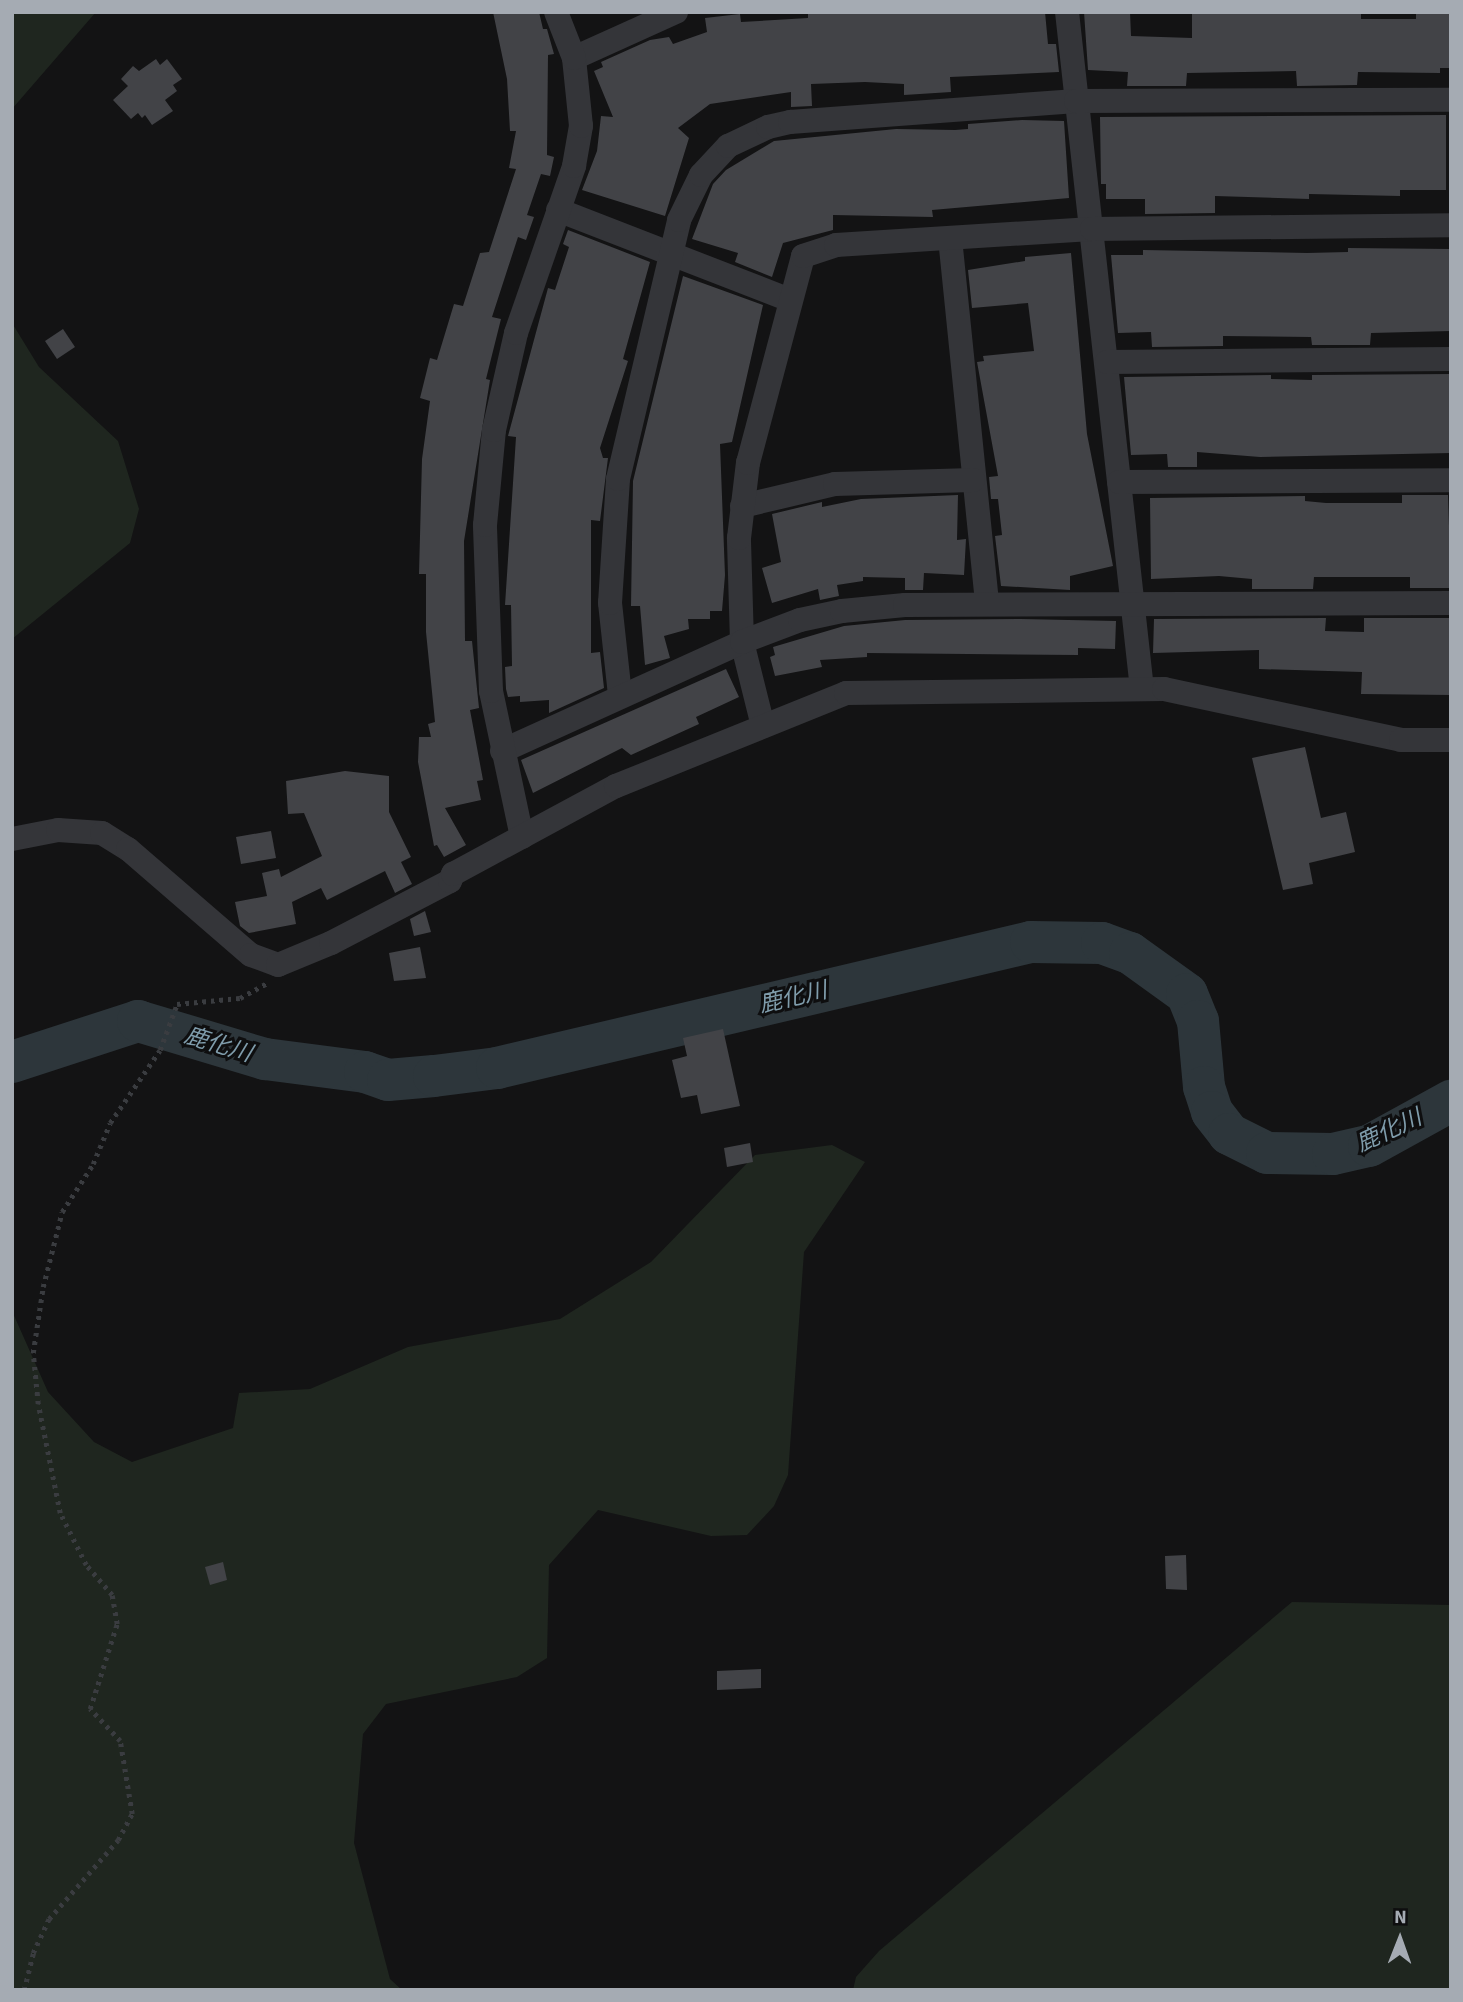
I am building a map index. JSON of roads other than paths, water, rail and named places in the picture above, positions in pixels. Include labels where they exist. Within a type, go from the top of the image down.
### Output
[{"type":"street","points":[[522,837],[502,751],[486,626],[490,471],[516,333],[574,166],[581,127],[574,58],[556,12]]},
{"type":"street","points":[[574,58],[676,12]]},
{"type":"street","points":[[1067,12],[1142,689]]},
{"type":"street","points":[[620,695],[610,603],[618,480],[679,220],[701,175],[728,146],[768,127],[1076,101],[1451,100]]},
{"type":"street","points":[[558,210],[788,299]]},
{"type":"street","points":[[763,726],[742,642],[741,506],[788,299],[799,264],[811,251],[836,245],[1093,229],[1451,225]]},
{"type":"street","points":[[950,238],[987,604]]},
{"type":"street","points":[[1107,362],[1451,359]]},
{"type":"street","points":[[741,506],[835,484],[973,480]]},
{"type":"street","points":[[1119,482],[1451,480]]},
{"type":"street","points":[[502,751],[620,695],[742,642],[800,620],[842,611],[987,604],[1451,603]]},
{"type":"street","points":[[12,839],[58,830],[102,833],[128,849],[251,955],[278,965],[331,943],[450,881],[453,874],[616,786],[846,693],[1164,689],[1401,740],[1451,740]]},
{"type":"waterway","name":"鹿化川","points":[[12,1062],[138,1021],[265,1059],[365,1072],[388,1080],[434,1076],[497,1068],[1031,942],[1102,943],[1130,953],[1187,994],[1198,1021],[1204,1087],[1212,1112],[1229,1134],[1267,1153],[1333,1154],[1369,1146],[1451,1101]]}]
